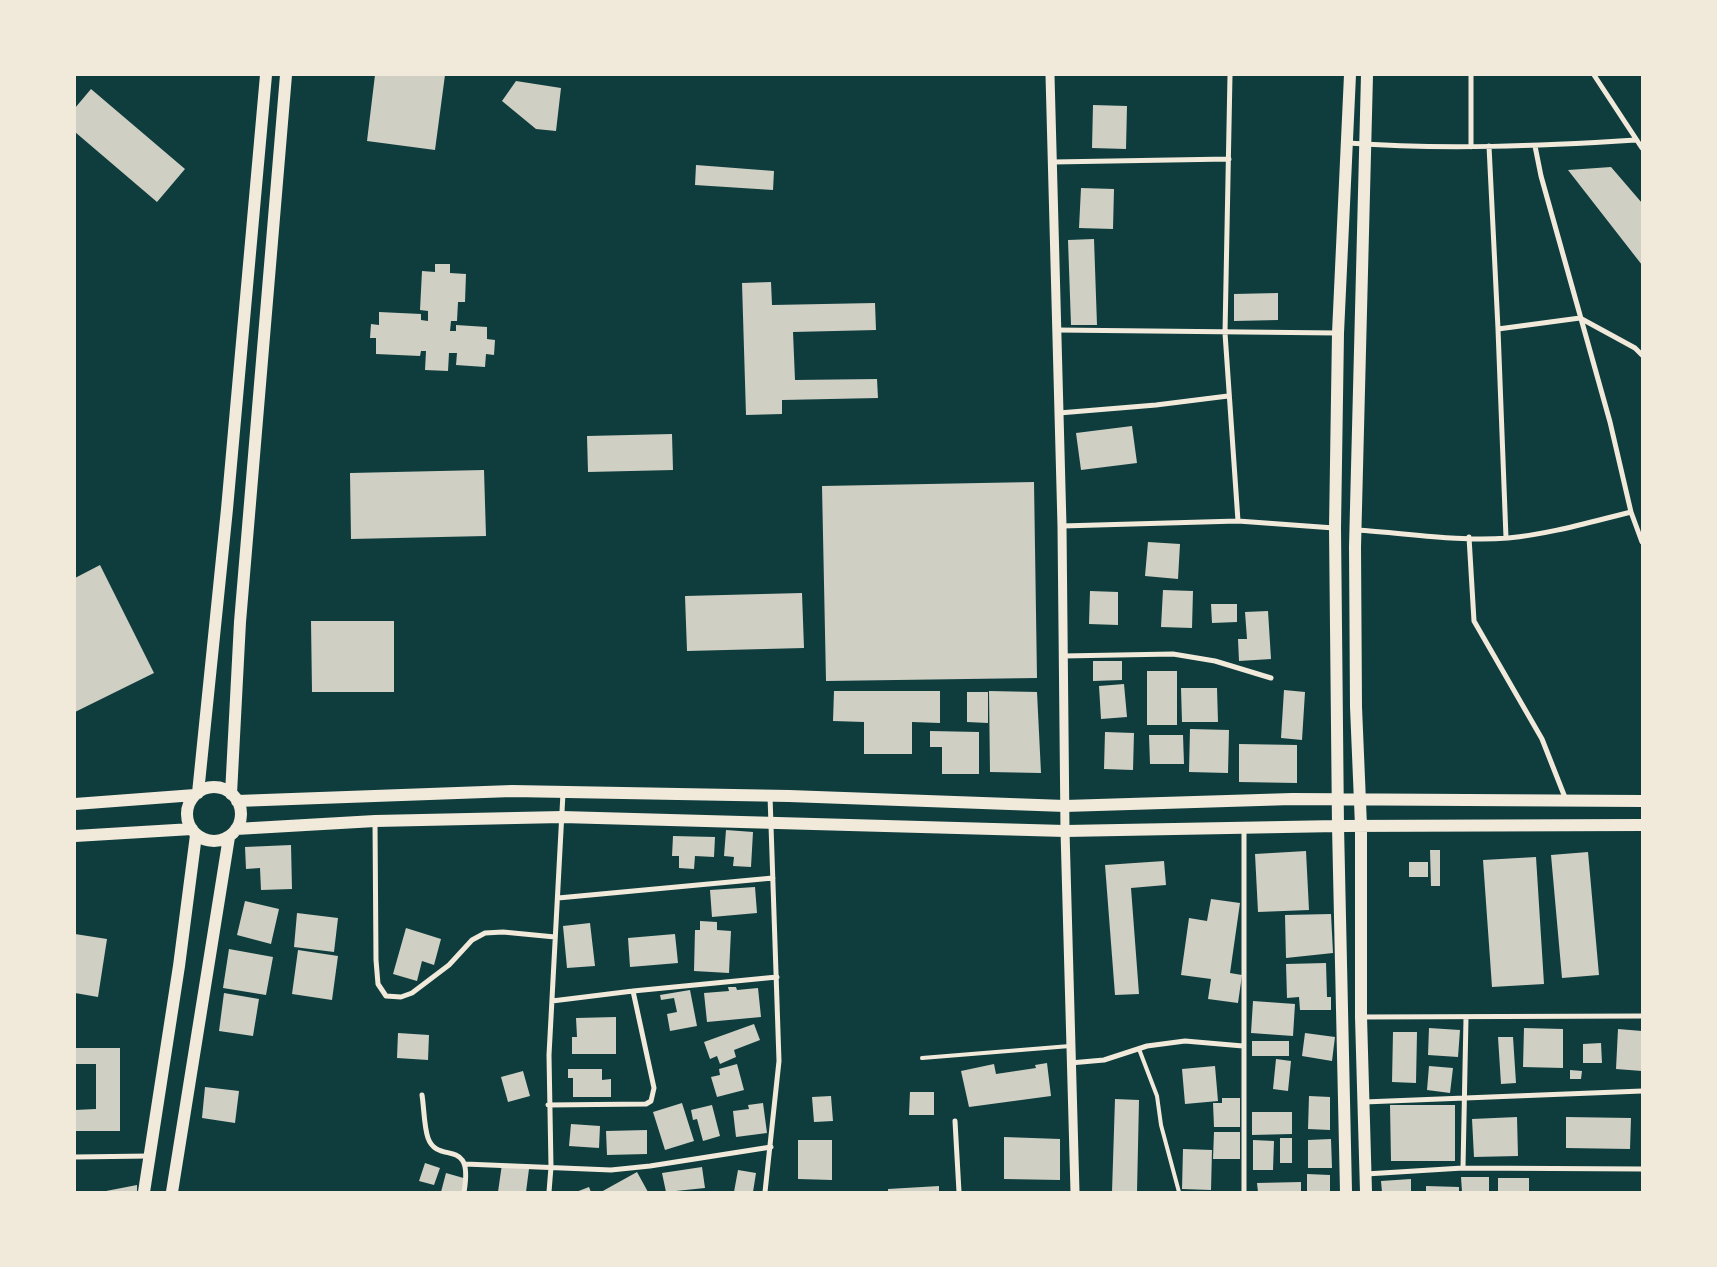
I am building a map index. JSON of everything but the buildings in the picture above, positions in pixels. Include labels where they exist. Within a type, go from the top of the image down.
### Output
[{"type":"main road","points":[[144,1192],[179,966],[194,832],[188,821],[187,812],[196,794],[228,500],[266,75]]},
{"type":"main road","points":[[172,1192],[232,833],[240,815],[234,797],[240,622],[286,75]]},
{"type":"main road","points":[[1346,1192],[1338,826],[1335,528],[1338,333],[1350,75]]},
{"type":"main road","points":[[1366,1192],[1361,1017],[1361,826],[1356,707],[1356,530],[1367,75]]},
{"type":"main road","points":[[75,804],[196,794],[215,788],[234,797],[512,791],[770,796],[1065,806],[1338,798],[1642,801]]},
{"type":"main road","points":[[75,836],[194,832],[212,841],[232,833],[375,821],[562,817],[1065,831],[1338,826],[1642,825]]},
{"type":"street","points":[[1050,75],[1062,526],[1065,831],[1070,1063],[1075,1192]]},
{"type":"street","points":[[1230,75],[1225,333],[1238,521]]},
{"type":"street","points":[[1471,147],[1472,75]]},
{"type":"street","points":[[1594,75],[1642,148]]},
{"type":"street","points":[[1348,143],[1471,147],[1535,146],[1636,140]]},
{"type":"street","points":[[1488,146],[1498,328],[1506,538]]},
{"type":"street","points":[[1535,146],[1541,176],[1610,422],[1631,512],[1642,542]]},
{"type":"street","points":[[1052,162],[1229,160]]},
{"type":"street","points":[[1498,328],[1580,318],[1635,348],[1642,355]]},
{"type":"street","points":[[1057,330],[1338,333]]},
{"type":"street","points":[[1059,413],[1156,405],[1228,396]]},
{"type":"street","points":[[1356,530],[1506,538],[1537,534],[1631,512]]},
{"type":"street","points":[[1062,526],[1238,521],[1335,528]]},
{"type":"street","points":[[1469,537],[1474,621],[1542,739],[1566,800]]},
{"type":"street","points":[[1063,656],[1173,654],[1215,661],[1271,678]]},
{"type":"street","points":[[549,1192],[551,1167],[548,1105],[563,792]]},
{"type":"street","points":[[765,1192],[779,1060],[770,796]]},
{"type":"street","points":[[375,821],[376,960],[378,984],[386,996],[401,997],[412,993],[449,965],[472,940],[485,933],[503,932],[555,937]]},
{"type":"street","points":[[1244,828],[1244,1192]]},
{"type":"street","points":[[558,898],[774,878]]},
{"type":"street","points":[[552,1001],[633,990],[777,977]]},
{"type":"street","points":[[548,1105],[646,1104],[651,1100],[654,1088],[633,990]]},
{"type":"street","points":[[1361,1017],[1642,1016]]},
{"type":"street","points":[[1463,1168],[1466,1018]]},
{"type":"street","points":[[1070,1063],[1104,1060],[1139,1048],[1185,1040],[1244,1046]]},
{"type":"street","points":[[1364,1102],[1642,1091]]},
{"type":"street","points":[[422,1095],[428,1138],[437,1149],[460,1157],[465,1164],[467,1176],[464,1192]]},
{"type":"street","points":[[955,1121],[958,1192]]},
{"type":"street","points":[[465,1164],[611,1170],[650,1166],[771,1147]]},
{"type":"street","points":[[75,1157],[150,1156]]},
{"type":"street","points":[[1366,1174],[1463,1168],[1642,1169]]},
{"type":"lane","points":[[922,1058],[1070,1046]]},
{"type":"lane","points":[[1139,1048],[1157,1096],[1161,1125],[1179,1192]]}]
